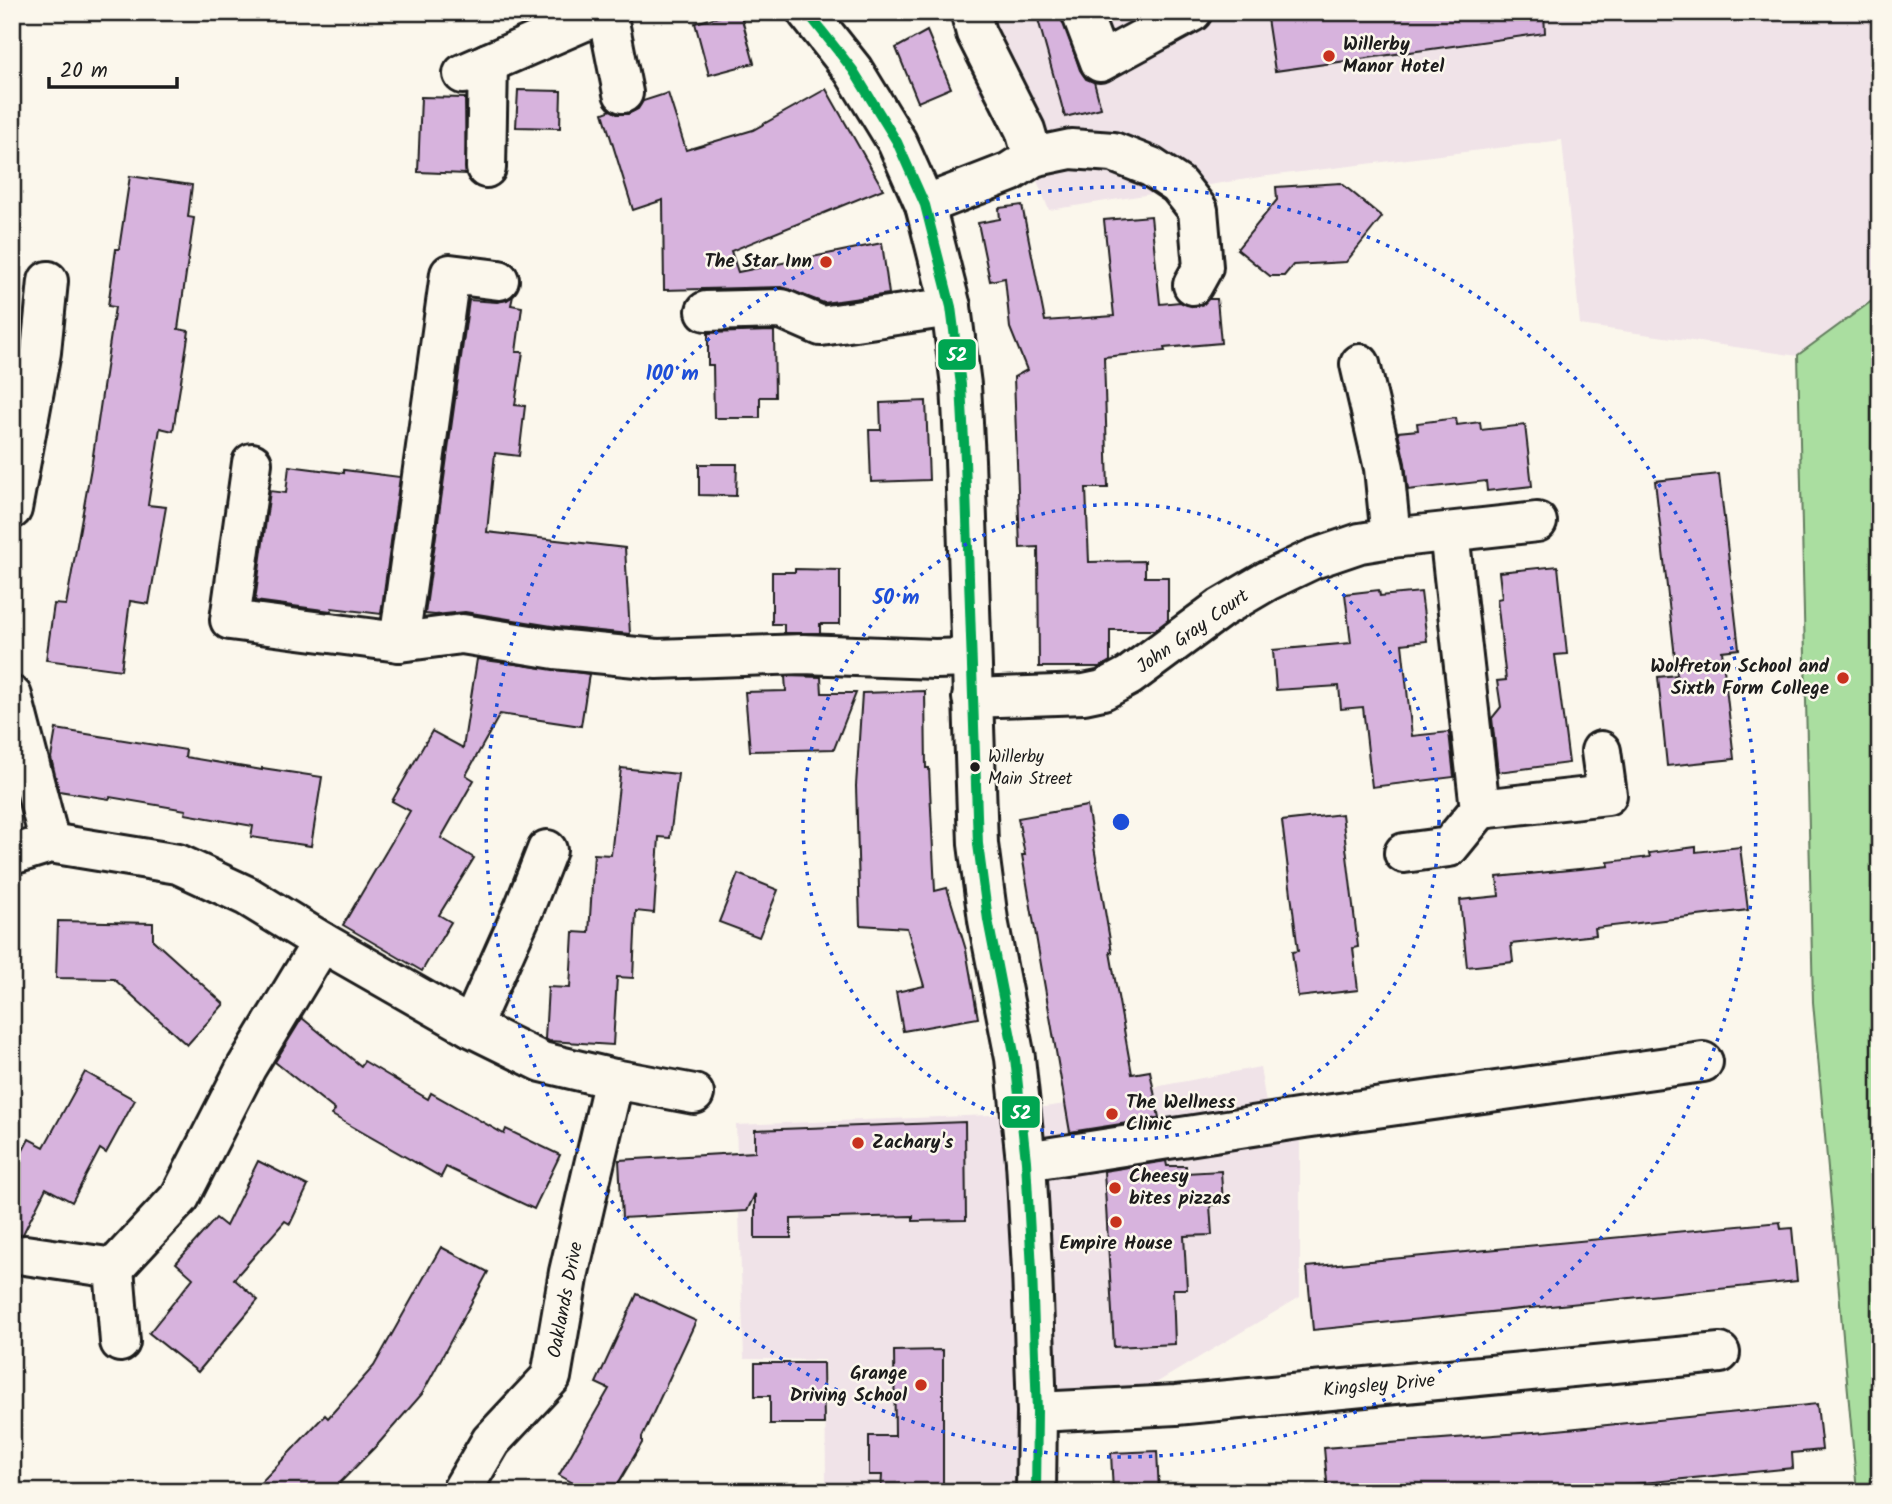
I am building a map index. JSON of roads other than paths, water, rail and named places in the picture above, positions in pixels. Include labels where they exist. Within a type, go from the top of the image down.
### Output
[{"type":"street","points":[[486,168],[476,69],[606,12],[623,93]]},
{"type":"street","points":[[807,12],[853,70],[897,142],[925,205],[951,307],[961,385],[965,460],[978,844],[988,920],[1015,1058],[1026,1161],[1037,1412],[1036,1492]]},
{"type":"street","points":[[974,12],[972,18],[976,33],[1025,131],[1033,157]]},
{"type":"street","points":[[1081,12],[1100,62],[1192,12]]},
{"type":"street","points":[[925,205],[1010,172],[1033,157],[1071,149],[1113,152],[1151,167],[1178,185],[1198,210],[1203,267],[1193,285]]},
{"type":"street","points":[[399,642],[450,274],[499,280]]},
{"type":"street","points":[[12,509],[27,348],[48,281]]},
{"type":"street","points":[[706,311],[782,309],[821,326],[951,307]]},
{"type":"street","points":[[1360,364],[1384,468],[1391,538]]},
{"type":"street","points":[[252,463],[230,620],[399,642],[462,634],[555,649],[657,659],[803,654],[971,658]]},
{"type":"street","name":"John Gray Court","points":[[972,698],[1103,691],[1129,676],[1221,608],[1267,581],[1313,559],[1360,543],[1537,522]]},
{"type":"street","points":[[1404,853],[1449,848],[1480,809],[1449,532]]},
{"type":"street","points":[[12,696],[50,842]]},
{"type":"street","points":[[1480,809],[1607,795],[1601,751]]},
{"type":"street","points":[[12,855],[50,842],[178,864],[247,895],[322,942],[471,1027],[542,1062],[694,1094]]},
{"type":"street","points":[[471,1027],[547,850]]},
{"type":"street","points":[[120,1342],[114,1268],[180,1197],[246,1068],[322,942]]},
{"type":"street","points":[[1026,1161],[1304,1118],[1703,1062]]},
{"type":"street","name":"Oaklands Drive","points":[[461,1492],[491,1441],[551,1377],[569,1272],[614,1079]]},
{"type":"street","points":[[25,1255],[114,1268]]},
{"type":"street","name":"Kingsley Drive","points":[[1037,1412],[1176,1405],[1720,1353]]},
{"type":"place","name":"Willerby Manor Hotel","points":[[1329,56]]},
{"type":"place","name":"The Star Inn","points":[[826,262]]},
{"type":"place","name":"Wolfreton School and Sixth Form College","points":[[1843,678]]},
{"type":"place","name":"Willerby Main Street","points":[[975,767]]},
{"type":"place","name":"The Wellness Clinic","points":[[1112,1114]]},
{"type":"place","name":"Zachary's","points":[[858,1143]]},
{"type":"place","name":"Cheesy bites pizzas","points":[[1115,1188]]},
{"type":"place","name":"Empire House","points":[[1116,1222]]},
{"type":"place","name":"Grange Driving School","points":[[921,1385]]}]
